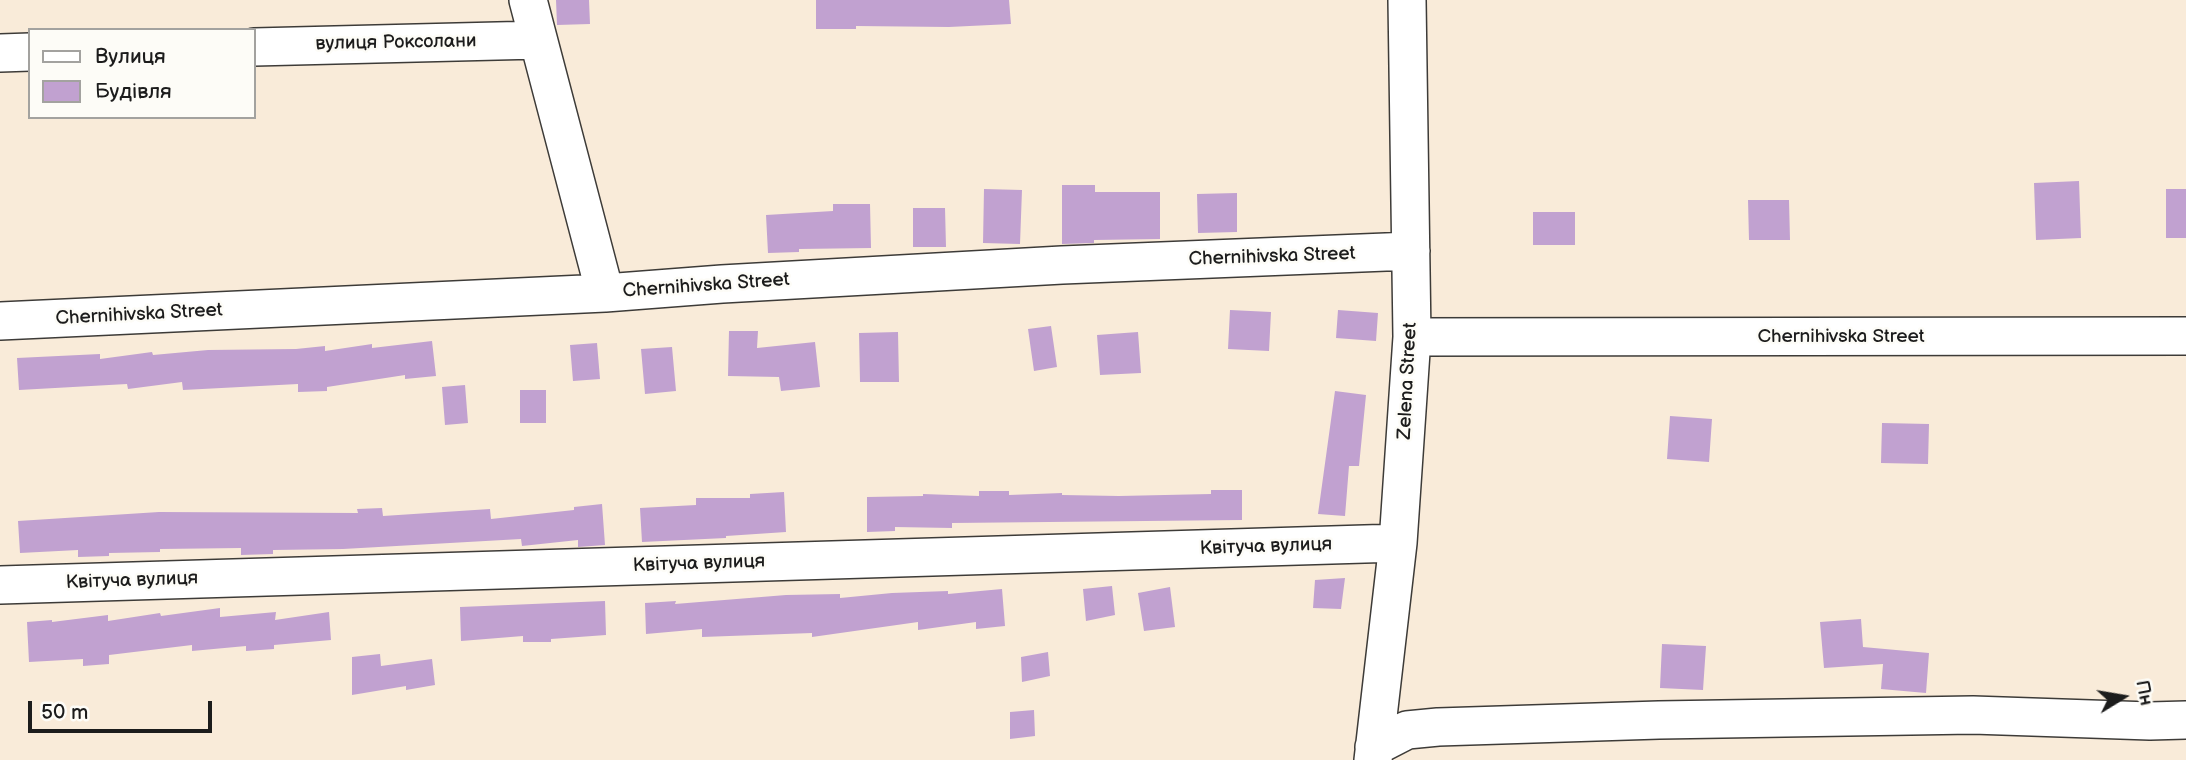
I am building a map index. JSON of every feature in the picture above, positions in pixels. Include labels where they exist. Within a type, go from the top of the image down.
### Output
[{"type":"street","points":[[528,0],[605,293]]},
{"type":"street","name":"Zelena Street","points":[[1373,753],[1398,543],[1412,337],[1407,0]]},
{"type":"street","name":"вулиця Роксолани","points":[[256,47],[538,40]]},
{"type":"street","points":[[0,53],[28,52]]},
{"type":"street","name":"Chernihivska Street","points":[[0,321],[605,293],[1062,265],[1411,251]]},
{"type":"street","name":"Chernihivska Street","points":[[1412,337],[2186,336]]},
{"type":"street","name":"Квітуча вулиця","points":[[0,585],[1398,543]]},
{"type":"street","points":[[1373,753],[1387,738],[1407,730],[1438,727],[1973,715],[2186,720]]},
{"type":"building","points":[[556,0],[589,0],[590,24],[557,25]]},
{"type":"building","points":[[816,0],[1009,0],[1011,24],[816,29]]},
{"type":"building","points":[[2079,181],[2081,238],[2036,240],[2034,183]]},
{"type":"building","points":[[1062,185],[1095,185],[1095,192],[1160,192],[1160,239],[1094,240],[1094,243],[1062,244]]},
{"type":"building","points":[[984,189],[1022,190],[1020,244],[983,243]]},
{"type":"building","points":[[2166,189],[2186,189],[2186,238],[2166,238]]},
{"type":"building","points":[[1237,193],[1237,232],[1198,233],[1197,194]]},
{"type":"building","points":[[1748,200],[1789,200],[1790,240],[1749,240]]},
{"type":"building","points":[[833,204],[870,204],[871,248],[799,249],[799,252],[768,253],[766,215],[833,211]]},
{"type":"building","points":[[913,208],[945,208],[946,247],[913,247]]},
{"type":"building","points":[[1533,212],[1575,212],[1575,245],[1533,245]]},
{"type":"building","points":[[1230,310],[1271,312],[1269,351],[1228,349]]},
{"type":"building","points":[[1338,310],[1378,313],[1376,341],[1336,338]]},
{"type":"building","points":[[1051,326],[1057,367],[1034,371],[1028,329]]},
{"type":"building","points":[[729,331],[758,331],[757,348],[815,342],[820,387],[781,391],[779,377],[728,376]]},
{"type":"building","points":[[898,332],[899,382],[860,382],[859,333]]},
{"type":"building","points":[[1138,332],[1141,373],[1100,375],[1097,335]]},
{"type":"building","points":[[432,341],[436,376],[405,379],[405,375],[327,387],[327,391],[298,392],[298,384],[183,390],[182,382],[128,389],[127,384],[19,390],[17,358],[100,354],[100,359],[152,352],[153,355],[208,350],[325,346],[325,351],[372,344],[372,348]]},
{"type":"building","points":[[597,343],[600,379],[573,381],[570,345]]},
{"type":"building","points":[[672,347],[676,391],[645,394],[641,349]]},
{"type":"building","points":[[465,385],[468,423],[445,425],[442,387]]},
{"type":"building","points":[[520,390],[546,390],[546,423],[520,423]]},
{"type":"building","points":[[1335,391],[1366,395],[1359,466],[1349,466],[1345,516],[1318,514]]},
{"type":"building","points":[[1670,416],[1712,419],[1709,462],[1667,459]]},
{"type":"building","points":[[1882,423],[1929,424],[1928,464],[1881,463]]},
{"type":"building","points":[[1211,490],[1242,490],[1242,520],[952,523],[952,528],[895,527],[895,531],[867,532],[867,497],[923,494],[979,496],[979,491],[1009,491],[1009,495],[1062,493],[1119,496],[1211,494]]},
{"type":"building","points":[[784,492],[786,532],[642,542],[640,508],[696,505],[696,498],[750,498],[750,494]]},
{"type":"building","points":[[602,504],[605,545],[578,547],[578,540],[522,546],[521,539],[343,549],[273,550],[273,554],[241,555],[241,548],[160,549],[160,552],[109,553],[109,556],[78,557],[78,550],[20,553],[18,521],[159,512],[358,513],[357,509],[382,508],[383,516],[490,509],[491,519],[574,510],[574,507]]},
{"type":"building","points":[[1345,578],[1341,609],[1313,608],[1315,580]]},
{"type":"building","points":[[1112,586],[1115,615],[1086,621],[1083,589]]},
{"type":"building","points":[[1170,587],[1175,627],[1144,631],[1138,593]]},
{"type":"building","points":[[1002,589],[1005,626],[976,629],[976,622],[918,630],[918,622],[812,637],[812,633],[702,637],[702,629],[646,634],[645,603],[676,601],[675,604],[786,595],[840,594],[840,598],[892,593],[948,591],[948,594]]},
{"type":"building","points":[[605,601],[606,635],[551,639],[551,642],[523,642],[523,636],[461,641],[460,607]]},
{"type":"building","points":[[220,608],[220,617],[276,612],[275,620],[329,612],[331,640],[274,645],[274,649],[246,651],[246,646],[192,651],[192,645],[109,655],[109,664],[83,666],[83,659],[29,662],[27,622],[52,622],[108,615],[108,621]]},
{"type":"building","points":[[1861,619],[1863,647],[1929,653],[1926,693],[1881,689],[1883,664],[1824,668],[1820,622]]},
{"type":"building","points":[[1662,644],[1706,646],[1703,690],[1660,688]]},
{"type":"building","points":[[1048,652],[1050,676],[1022,682],[1021,657]]},
{"type":"building","points":[[380,654],[381,666],[432,659],[435,685],[406,690],[406,686],[352,695],[352,657]]},
{"type":"building","points":[[1034,710],[1035,736],[1010,739],[1010,712]]}]
